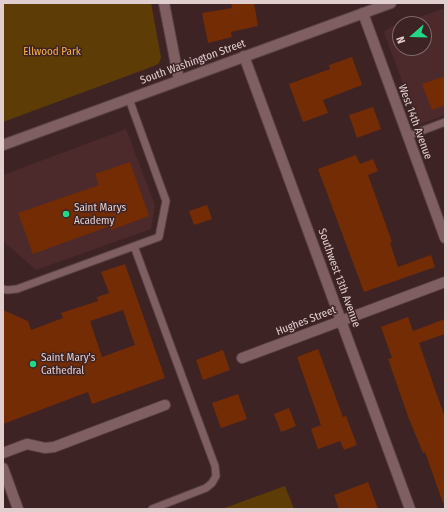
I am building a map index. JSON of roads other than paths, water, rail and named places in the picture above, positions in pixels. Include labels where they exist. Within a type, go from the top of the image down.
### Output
[{"type":"street","points":[[164,3],[179,80]]},
{"type":"street","name":"South Washington Street","points":[[3,145],[391,3]]},
{"type":"street","name":"West 14th Avenue","points":[[363,13],[445,238]]},
{"type":"street","name":"Southwest 13th Avenue","points":[[244,56],[410,509]]},
{"type":"street","name":"Hughes Street","points":[[242,358],[445,282]]},
{"type":"street","points":[[3,453],[27,444],[45,448],[54,447],[165,405]]},
{"type":"street","points":[[3,468],[18,509]]},
{"type":"lane","points":[[3,289],[17,289],[159,237],[166,201],[129,99]]},
{"type":"lane","points":[[408,136],[445,122]]},
{"type":"lane","points":[[134,246],[208,446],[215,466],[216,476],[212,483],[206,488],[152,509]]},
{"type":"place","name":"Saint Marys Academy","points":[[66,214]]},
{"type":"place","name":"Saint Mary's Cathedral","points":[[33,364]]},
{"type":"park label","name":"Ellwood Park","points":[[52,52]]}]
